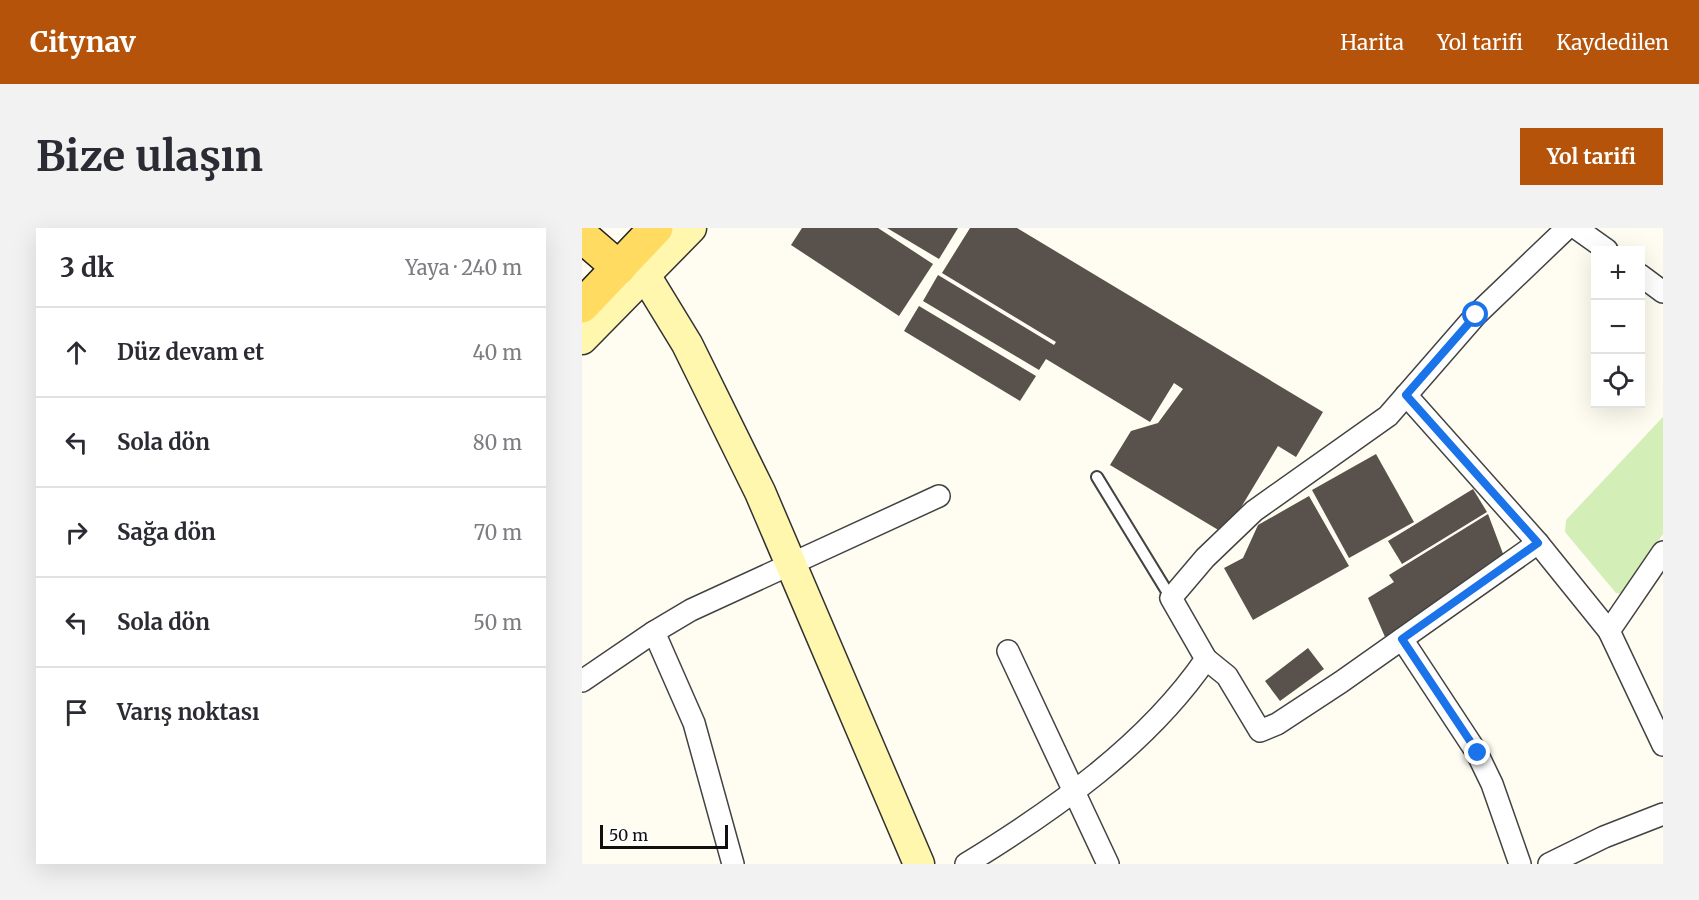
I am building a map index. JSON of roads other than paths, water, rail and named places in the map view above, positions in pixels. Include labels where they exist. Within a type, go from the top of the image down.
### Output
[{"type":"main road","points":[[582,306],[632,266],[656,228]]},
{"type":"main road","points":[[582,236],[632,266]]},
{"type":"street","points":[[582,339],[632,266],[691,228]]},
{"type":"street","points":[[1538,543],[1277,724],[1260,731],[1227,676],[1206,659],[1171,598],[1205,558],[1254,512],[1388,416],[1476,315],[1567,228]]},
{"type":"street","points":[[1576,228],[1601,246]]},
{"type":"street","points":[[632,266],[687,344],[760,492],[919,864]]},
{"type":"street","points":[[1645,279],[1663,292]]},
{"type":"street","points":[[1406,395],[1538,543],[1609,631],[1663,745]]},
{"type":"street","points":[[582,681],[691,610],[939,495]]},
{"type":"street","points":[[1609,631],[1663,552]]},
{"type":"street","points":[[654,632],[693,723],[733,864]]},
{"type":"street","points":[[1402,639],[1478,753],[1492,784],[1520,864]]},
{"type":"street","points":[[1008,651],[1071,791],[1108,864]]},
{"type":"street","points":[[966,864],[1022,830],[1117,755],[1184,691],[1206,659]]},
{"type":"street","points":[[1549,864],[1663,814]]},
{"type":"lane","points":[[1097,477],[1171,598]]}]
